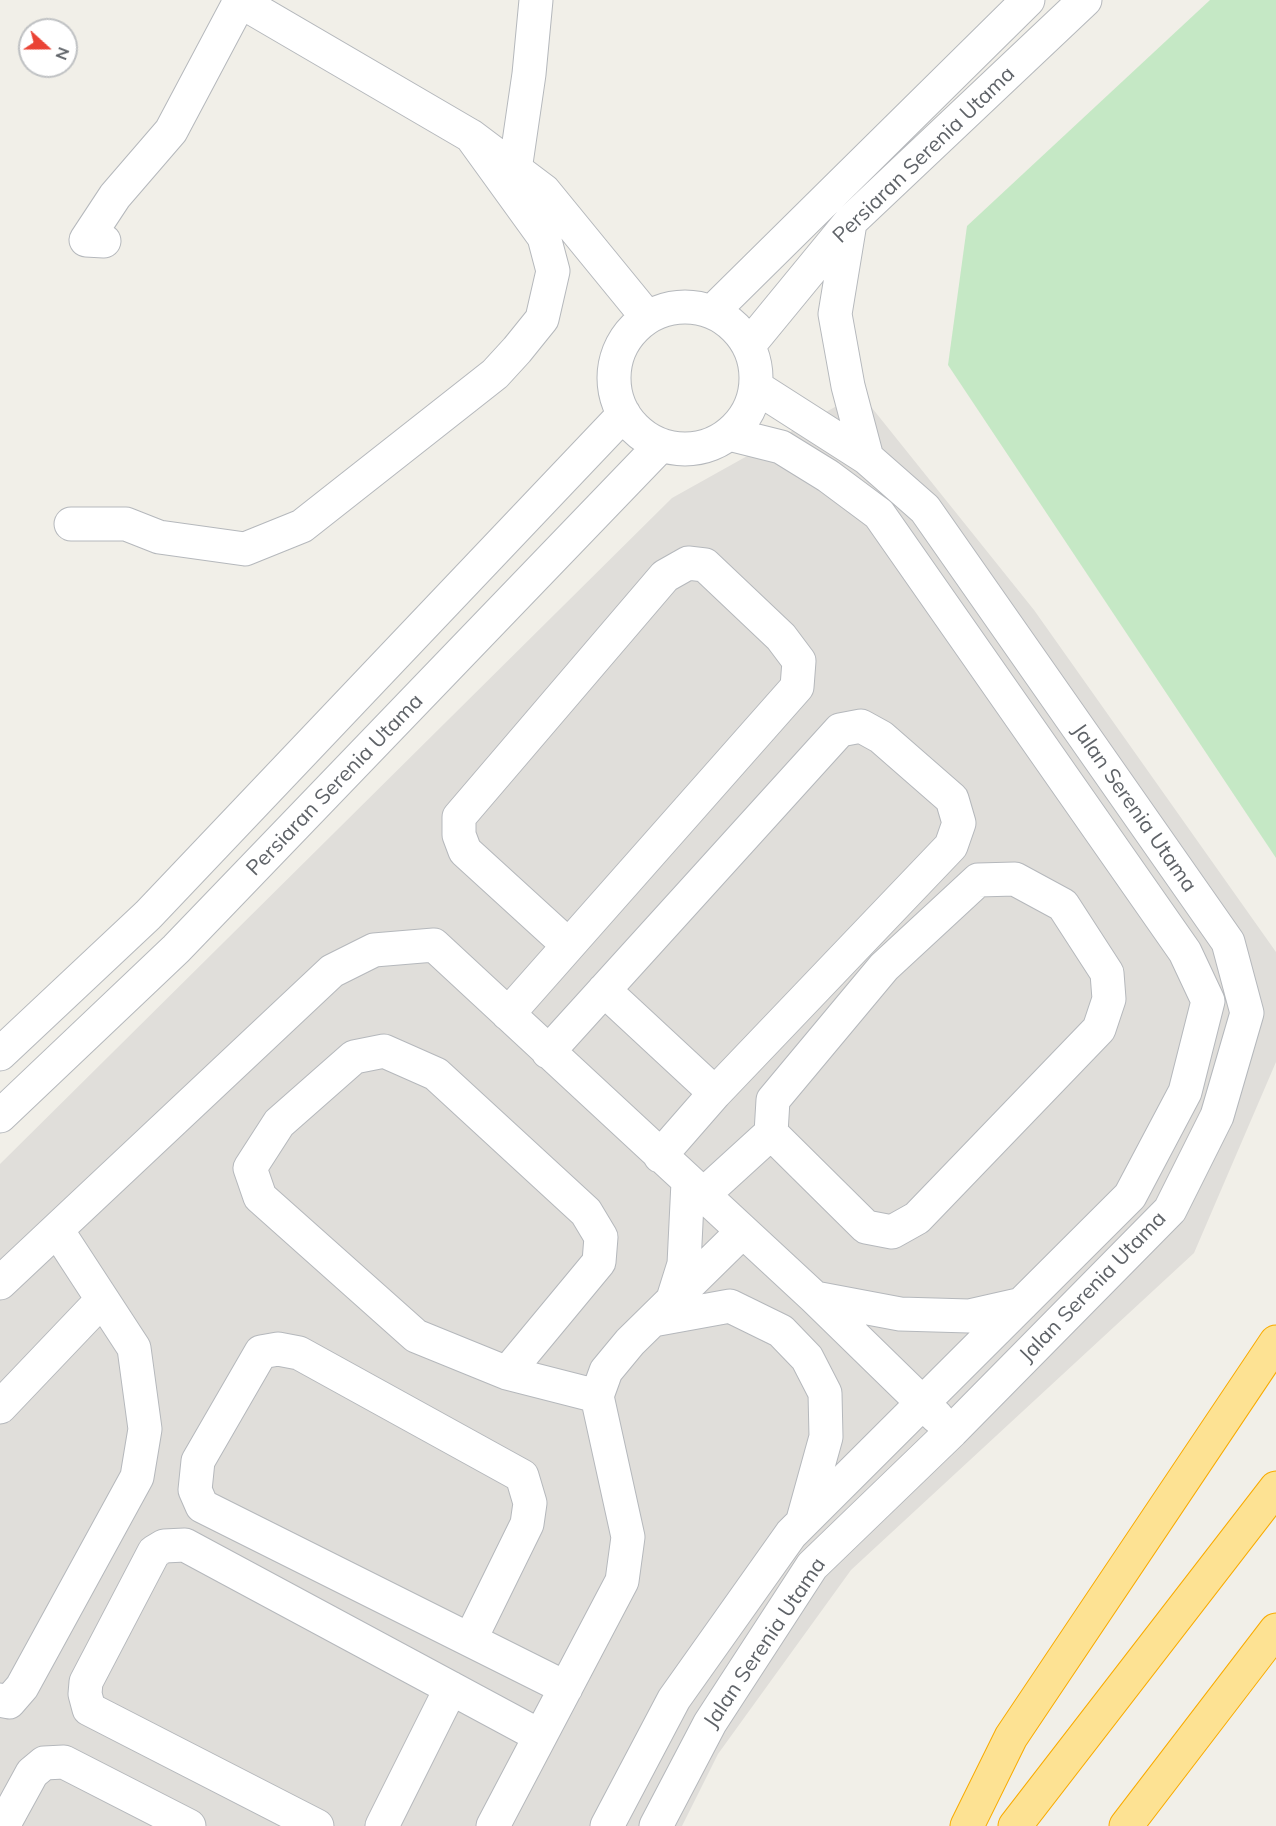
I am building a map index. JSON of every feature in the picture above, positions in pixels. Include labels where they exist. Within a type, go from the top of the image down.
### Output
[{"type":"highway","points":[[967,1826],[1011,1737],[1276,1342]]},
{"type":"highway","points":[[1015,1826],[1276,1488]]},
{"type":"highway","points":[[1128,1826],[1276,1630]]},
{"type":"highway","points":[[1128,1826],[1276,1665]]},
{"type":"street","points":[[104,241],[86,240],[115,196],[171,131],[239,0],[471,136],[544,191],[647,317]]},
{"type":"street","points":[[515,170],[529,74],[536,0]]},
{"type":"street","name":"Persiaran Serenia Utama","points":[[713,311],[1028,0]]},
{"type":"street","name":"Persiaran Serenia Utama","points":[[749,345],[850,222],[1085,0]]},
{"type":"street","points":[[71,524],[126,524],[159,537],[245,549],[302,526],[495,374],[542,319],[553,271],[544,237],[471,136]]},
{"type":"street","points":[[850,222],[835,314],[848,386],[867,458]]},
{"type":"street","points":[[691,306],[713,311],[740,331],[749,345],[756,366],[756,387],[747,413],[729,434],[714,444],[679,449],[661,445],[646,438],[633,428],[624,414],[615,393],[614,372],[619,350],[631,331],[647,317],[668,308],[691,306]]},
{"type":"street","name":"Jalan Serenia Utama","points":[[656,1826],[710,1723],[812,1566],[952,1431],[1170,1210],[1217,1116],[1246,1013],[1228,942],[925,509],[867,458],[756,387]]},
{"type":"street","points":[[0,1054],[148,915],[624,414]]},
{"type":"street","name":"Jalan Serenia Utama","points":[[607,1826],[674,1699],[791,1534],[1130,1196],[1185,1092],[1208,1001],[1185,952],[879,514],[828,476],[781,447],[729,434]]},
{"type":"street","name":"Persiaran Serenia Utama","points":[[0,1116],[176,949],[661,445]]},
{"type":"street","points":[[508,1014],[797,687],[799,661],[781,637],[705,566],[688,563],[665,576],[459,817],[459,835],[465,851],[568,945]]},
{"type":"street","points":[[548,1052],[840,730],[861,726],[881,737],[952,799],[959,823],[951,846],[715,1093],[660,1156]]},
{"type":"street","points":[[1015,879],[1063,905],[1107,973],[1109,999],[1099,1029],[917,1218],[892,1232],[866,1227],[771,1133],[773,1100],[884,967],[978,880],[1015,879]]},
{"type":"street","points":[[0,1283],[332,971],[374,950],[434,945],[814,1298],[952,1431]]},
{"type":"street","points":[[604,990],[715,1093]]},
{"type":"street","points":[[507,1373],[599,1262],[601,1237],[586,1212],[436,1074],[384,1051],[354,1057],[279,1124],[250,1168],[260,1197],[416,1336],[507,1373],[597,1396]]},
{"type":"street","points":[[662,1310],[684,1264],[695,1189],[771,1133]]},
{"type":"street","points":[[0,1700],[9,1702],[22,1687],[137,1477],[145,1429],[134,1348],[57,1230]]},
{"type":"street","points":[[493,1826],[622,1581],[628,1537],[597,1396],[606,1371],[630,1342],[742,1232]]},
{"type":"street","points":[[814,1298],[900,1314],[969,1316],[1022,1304]]},
{"type":"street","points":[[0,1407],[102,1300]]},
{"type":"street","points":[[662,1310],[730,1306],[781,1331],[807,1358],[825,1393],[826,1437],[803,1521]]},
{"type":"street","points":[[470,1640],[527,1524],[530,1503],[522,1476],[299,1353],[278,1349],[261,1352],[198,1461],[195,1490],[202,1506],[470,1640],[566,1688]]},
{"type":"street","points":[[317,1826],[89,1709],[85,1694],[86,1682],[154,1552],[164,1546],[185,1545],[540,1736]]},
{"type":"street","points":[[382,1826],[451,1688]]},
{"type":"street","points":[[3,1826],[32,1773],[44,1763],[64,1762],[189,1826]]},
{"type":"shaded area","points":[[860,393],[1034,610],[1276,952],[1276,1062],[1194,1253],[851,1570],[718,1754],[682,1826],[0,1826],[0,1164],[672,498]]},
{"type":"green space","points":[[1210,0],[1276,0],[1276,858],[948,365],[967,226]]}]
